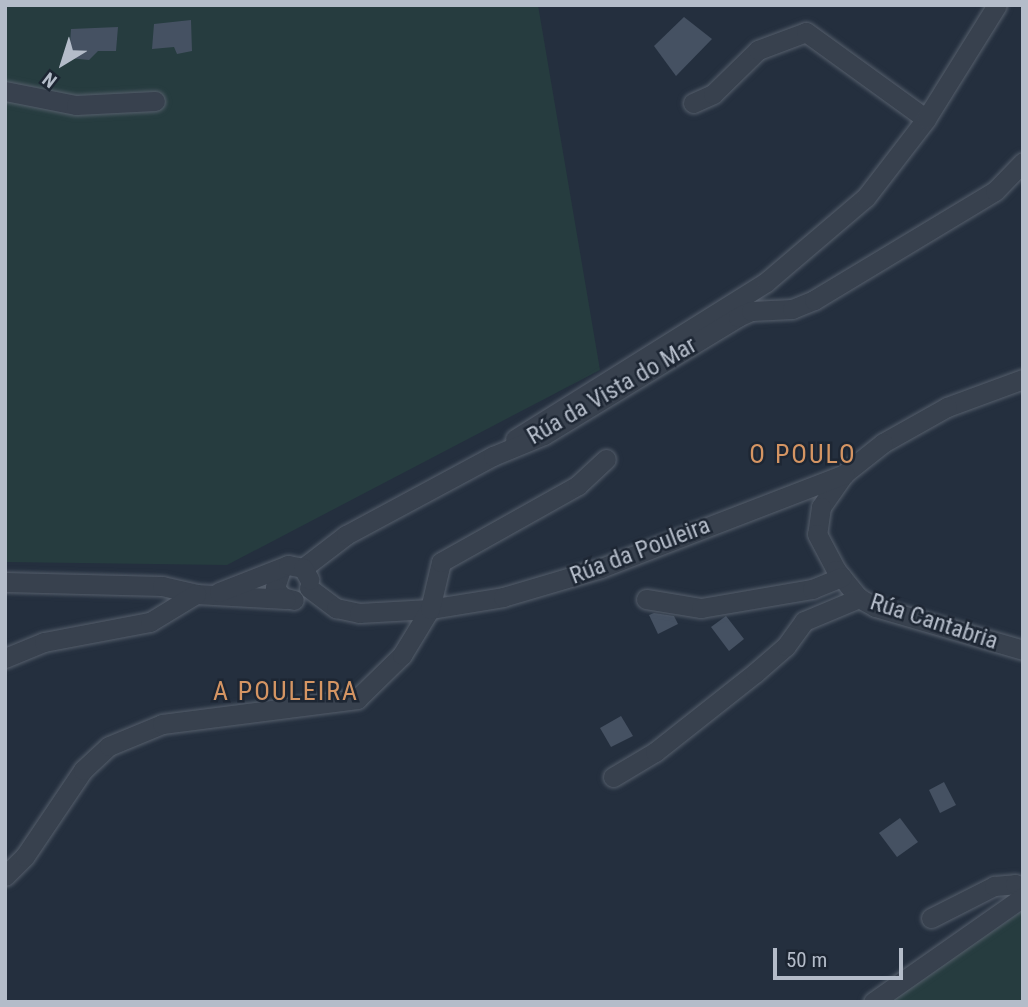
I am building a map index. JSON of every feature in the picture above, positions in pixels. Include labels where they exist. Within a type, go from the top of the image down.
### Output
[{"type":"street","name":"Rúa da Vista do Mar","points":[[493,456],[540,421],[748,293],[866,197],[926,119],[997,5]]},
{"type":"street","points":[[693,103],[713,94],[758,50],[806,32],[926,119]]},
{"type":"street","points":[[5,91],[76,105],[155,101]]},
{"type":"street","name":"Rúa da Vista do Mar","points":[[493,456],[544,435],[738,317],[751,311],[778,311],[814,300],[995,191],[1023,162]]},
{"type":"street","points":[[748,293],[778,311]]},
{"type":"street","name":"Rúa Cantabria","points":[[1023,379],[918,422],[844,474],[821,507],[817,534],[821,549],[859,598],[907,618],[1023,650]]},
{"type":"street","points":[[303,568],[346,535],[493,456]]},
{"type":"street","points":[[5,876],[25,856],[83,770],[109,746],[162,724],[357,699],[402,654],[430,609],[441,562],[578,485],[606,459]]},
{"type":"street","name":"Rúa da Pouleira","points":[[309,588],[327,603],[347,611],[430,609],[564,580],[844,474]]},
{"type":"street","points":[[5,658],[44,642],[150,622],[204,594],[292,565],[303,568]]},
{"type":"street","points":[[5,582],[162,586],[204,594],[297,600],[309,588],[303,568]]},
{"type":"street","points":[[281,569],[275,587],[286,599]]},
{"type":"street","points":[[646,599],[701,608],[812,589],[842,577]]},
{"type":"street","points":[[613,777],[655,752],[755,673],[786,646],[804,621],[859,598]]},
{"type":"street","points":[[931,918],[995,886],[1015,884],[1023,888]]},
{"type":"street","points":[[873,1002],[1023,897]]},
{"type":"green space","points":[[5,5],[538,5],[600,370],[227,565],[5,562]]},
{"type":"green space","points":[[1023,910],[1023,1002],[892,1002],[906,990]]},
{"type":"building","points":[[684,17],[712,39],[676,76],[654,46]]},
{"type":"building","points":[[191,20],[192,51],[177,54],[174,47],[152,49],[154,24]]},
{"type":"building","points":[[118,27],[116,51],[98,51],[89,60],[69,58],[71,29]]},
{"type":"building","points":[[654,613],[674,616],[678,624],[658,634],[649,615]]},
{"type":"building","points":[[726,616],[744,639],[729,651],[711,627]]},
{"type":"building","points":[[621,716],[633,736],[611,747],[600,728]]},
{"type":"building","points":[[944,782],[956,805],[940,813],[929,790]]},
{"type":"building","points":[[900,818],[918,842],[897,857],[879,833]]},
{"type":"district","name":"O POULO","points":[[803,455]]},
{"type":"district","name":"A POULEIRA","points":[[286,692]]}]
